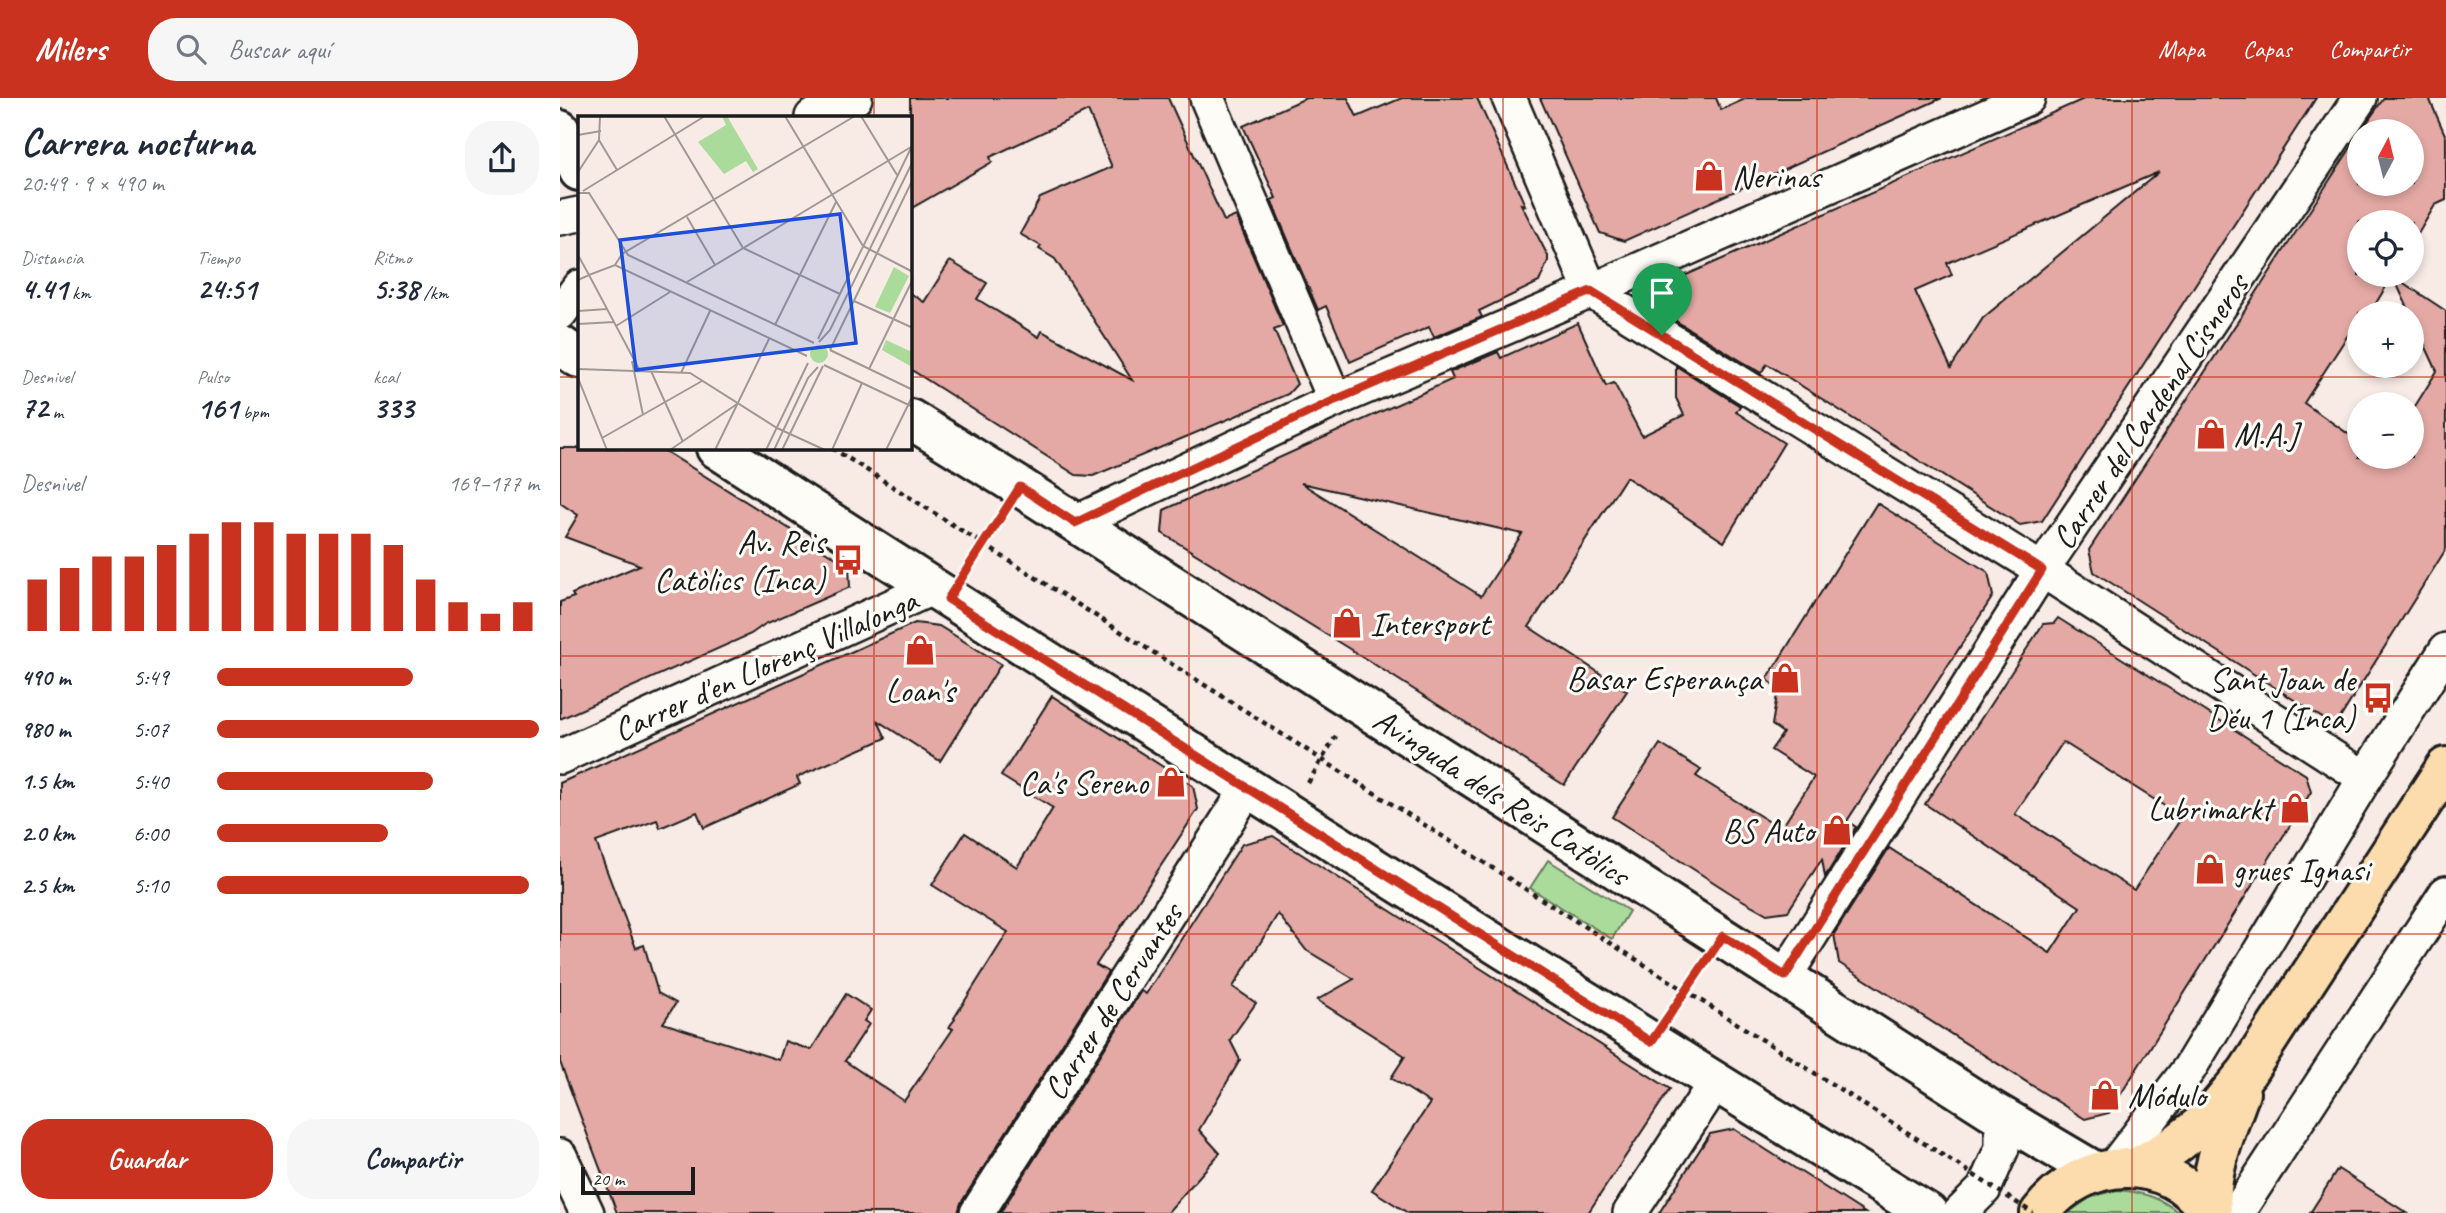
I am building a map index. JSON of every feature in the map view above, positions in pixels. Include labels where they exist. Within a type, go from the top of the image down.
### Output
[{"type":"main road","points":[[560,130],[578,169]]},
{"type":"main road","points":[[560,345],[578,357]]},
{"type":"main road","name":"Avinguda dels Reis Catòlics","points":[[912,420],[1723,936],[2002,1117],[2115,1169]]},
{"type":"main road","points":[[719,450],[940,594],[1715,1083],[1928,1213]]},
{"type":"main road","points":[[2040,1213],[2053,1196],[2077,1179],[2115,1169],[2174,1146],[2207,1120],[2247,1072],[2446,767]]},
{"type":"main road","points":[[2211,1213],[2213,1183],[2220,1149],[2247,1072]]},
{"type":"main road","points":[[2115,1169],[2163,1175],[2187,1189],[2211,1213]]},
{"type":"street","points":[[814,116],[855,98]]},
{"type":"street","points":[[1207,98],[1335,400]]},
{"type":"street","points":[[1508,98],[1591,291],[2042,570],[2365,778]]},
{"type":"street","points":[[1075,523],[1335,400],[1591,291],[2028,98]]},
{"type":"street","name":"Carrer del Cardenal Cisneros","points":[[1785,976],[2042,570],[2360,98]]},
{"type":"street","points":[[560,218],[578,214]]},
{"type":"street","points":[[560,313],[578,288]]},
{"type":"street","name":"Carrer d'en Llorenç Villalonga","points":[[560,757],[940,594]]},
{"type":"street","points":[[2115,1169],[2189,1069],[2365,778],[2446,650]]},
{"type":"street","name":"Carrer de Cervantes","points":[[976,1213],[1248,788]]},
{"type":"street","points":[[2237,1213],[2446,893]]},
{"type":"street","points":[[1630,1213],[1715,1083]]},
{"type":"street","points":[[1960,1213],[1984,1189],[2002,1148],[2002,1117]]},
{"type":"street","points":[[560,1156],[587,1213]]},
{"type":"path","points":[[835,450],[2034,1213]]},
{"type":"path","points":[[940,594],[984,544],[1020,487]]},
{"type":"path","points":[[1289,814],[1356,702]]},
{"type":"path","points":[[1651,1042],[1723,936]]},
{"type":"green space","points":[[1548,860],[1629,911],[1612,939],[1530,888]]},
{"type":"green space","points":[[2117,1190],[2150,1196],[2179,1213],[2068,1213],[2091,1197]]},
{"type":"building","points":[[910,98],[1168,98],[1224,221],[1236,216],[1283,326],[1274,330],[1297,384],[1288,394],[1093,476],[1076,475],[912,370],[912,294],[924,302],[950,261],[987,283],[977,299],[1039,337],[1042,331],[1132,380],[1055,259],[1039,249],[1041,246],[1020,234],[1040,198],[1112,167],[1088,111],[990,157],[992,162],[912,208]]},
{"type":"building","points":[[1306,98],[1348,98],[1357,117],[1402,98],[1477,98],[1525,205],[1521,204],[1548,256],[1539,282],[1479,311],[1482,317],[1434,337],[1429,327],[1350,362],[1326,306],[1318,310],[1271,200],[1276,198],[1243,126]]},
{"type":"building","points":[[1540,98],[1716,98],[1721,110],[1747,98],[1942,98],[1624,241],[1600,233]]},
{"type":"building","points":[[2086,98],[2316,98],[2042,521],[2020,525],[1767,364],[1761,373],[1676,321],[1675,280]],"holes":[[[2159,172],[1983,318],[1951,368],[1915,291],[1952,275],[1947,263]]]},
{"type":"building","points":[[2384,98],[2429,98],[2446,137],[2446,200],[2435,205],[2424,224],[2424,210],[2347,210],[2347,287],[2386,287],[2377,301],[2347,301],[2347,337],[2304,403],[2347,433],[2347,469],[2424,469],[2424,392],[2437,371],[2424,343],[2424,301],[2405,301],[2398,287],[2410,287],[2446,311],[2446,549],[2335,726],[2094,572],[2089,550],[2347,153],[2347,196],[2424,196],[2424,119],[2369,119]]},
{"type":"building","points":[[1578,323],[1606,386],[1614,383],[1642,436],[1684,415],[1676,398],[1676,366],[1740,406],[1736,412],[1784,443],[1724,542],[1626,477],[1529,627],[1627,691],[1564,785],[1162,533],[1164,510],[1453,379],[1450,372],[1498,352],[1501,358]],"holes":[[[1301,483],[1522,534],[1481,596]]]},
{"type":"building","points":[[560,448],[663,450],[849,566],[850,587],[560,719],[560,602],[574,597],[572,594],[640,565],[565,537],[578,515],[560,503]]},
{"type":"building","points":[[1877,503],[1988,572],[1993,596],[1847,821],[1856,827],[1825,877],[1822,859],[1788,911],[1767,914],[1612,817],[1660,744],[1701,770],[1696,776],[1781,829],[1814,777],[1771,750],[1783,733],[1772,725],[1778,689],[1767,679]]},
{"type":"building","points":[[2058,618],[2306,775],[2311,792],[2109,1113],[2085,1119],[1839,963],[1834,934],[1889,848],[2050,953],[2080,907],[1925,804],[2043,624],[2054,623]],"holes":[[[2063,742],[2182,817],[2134,890],[2015,814]]]},
{"type":"building","points":[[915,623],[939,626],[1001,664],[940,761],[878,721],[886,738],[797,777],[800,784],[704,828],[697,812],[660,828],[657,820],[596,842],[636,948],[644,945],[658,993],[676,1003],[663,1023],[779,1060],[785,1041],[811,1050],[846,994],[871,1010],[864,1021],[869,1024],[845,1061],[904,1101],[953,1029],[949,1027],[954,1018],[1008,932],[932,885],[965,833],[1017,867],[1053,808],[1001,776],[1052,696],[1193,786],[1198,809],[1096,965],[1108,972],[961,1203],[958,1213],[617,1213],[560,1062],[560,783]]},
{"type":"building","points":[[1273,836],[1670,1089],[1588,1213],[1408,1213],[1372,1190],[1430,1103],[1391,1078],[1405,1056],[1317,1000],[1354,979],[1306,950],[1278,914],[1233,987],[1256,1003],[1230,1040],[1240,1060],[1199,1130],[1220,1153],[1167,1213],[1000,1213],[1141,991],[1146,994],[1242,844]]},
{"type":"building","points":[[1734,1129],[1865,1213],[1659,1213],[1710,1134]]},
{"type":"building","points":[[2338,1169],[2407,1213],[2310,1213]]},
{"type":"place","name":"Nerinas","points":[[1709,176]]},
{"type":"place","name":"M.A.J","points":[[2211,434]]},
{"type":"place","name":"Av. Reis Catòlics (Inca)","points":[[848,560]]},
{"type":"place","name":"Intersport","points":[[1347,623]]},
{"type":"place","name":"Loan's","points":[[920,650]]},
{"type":"place","name":"Basar Esperança","points":[[1785,678]]},
{"type":"place","name":"Sant Joan de Déu 1 (Inca)","points":[[2378,698]]},
{"type":"place","name":"Ca's Sereno","points":[[1171,782]]},
{"type":"place","name":"Lubrimarkt","points":[[2295,808]]},
{"type":"place","name":"BS Auto","points":[[1837,830]]},
{"type":"place","name":"grues Ignasi","points":[[2210,869]]},
{"type":"place","name":"Módulo","points":[[2105,1095]]},
{"type":"route","points":[[1591,291],[1662,335],[2042,570],[1785,976],[1723,936],[1651,1042],[948,599],[1020,487],[1075,523],[1335,400],[1591,291]]}]
